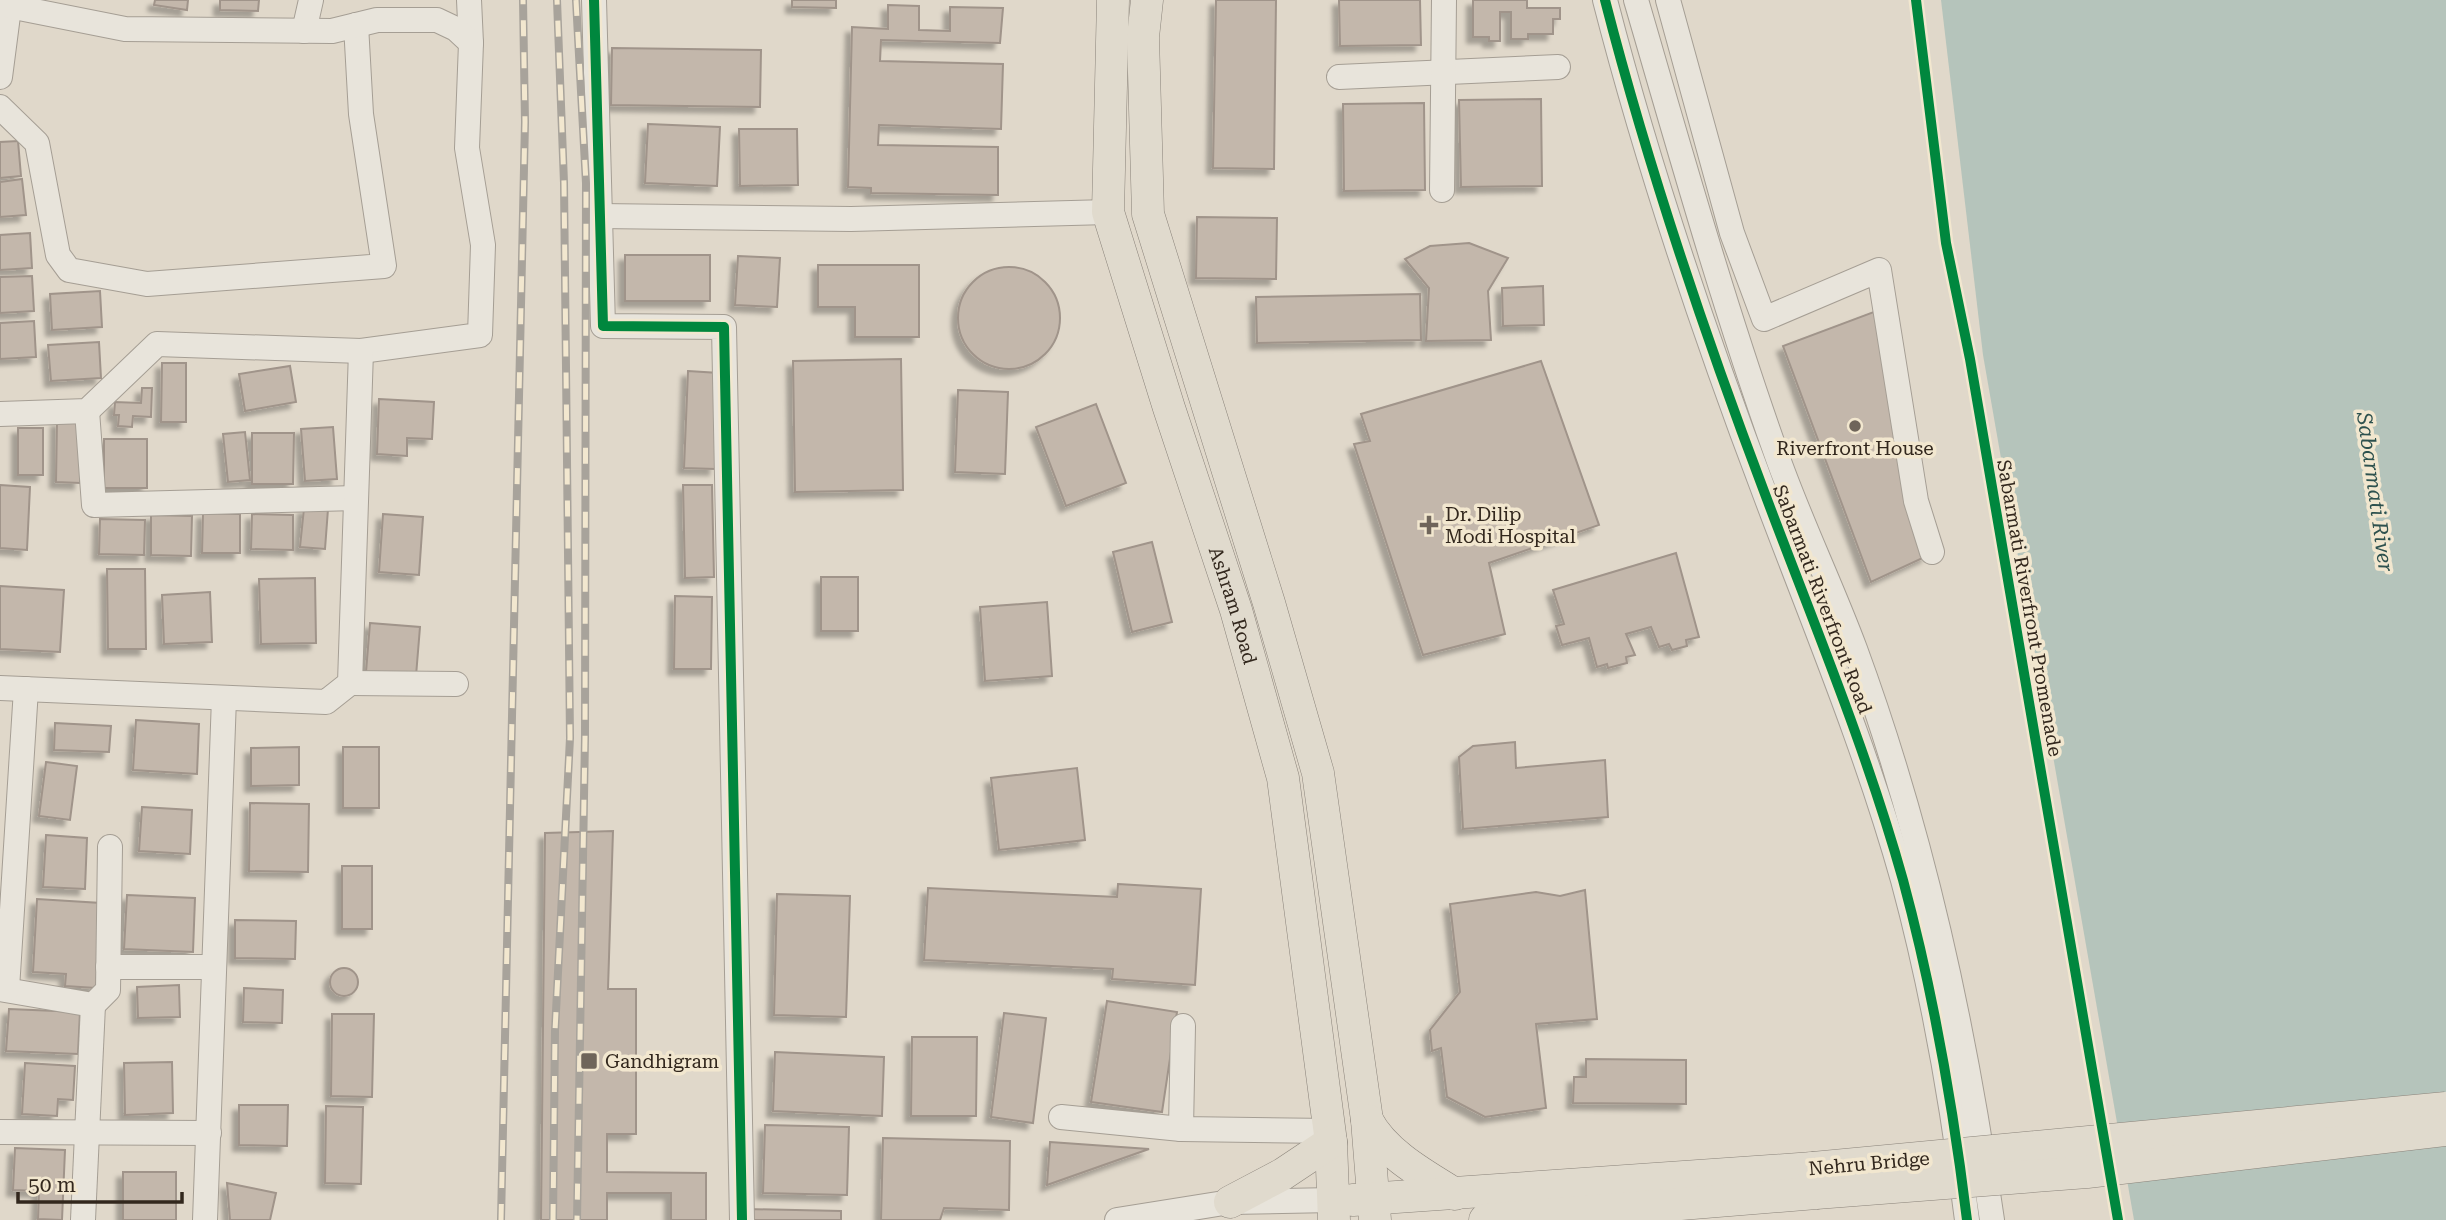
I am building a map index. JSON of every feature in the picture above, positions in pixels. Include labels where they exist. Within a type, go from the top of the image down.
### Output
[{"type":"main road","name":"Ashram Road","points":[[1113,0],[1108,212],[1236,610],[1283,778],[1330,1137],[1334,1210]]},
{"type":"main road","name":"Ashram Road","points":[[1147,0],[1143,37],[1148,214],[1269,603],[1318,773],[1367,1120],[1374,1210]]},
{"type":"main road","name":"Nehru Bridge","points":[[1494,1220],[2446,1108]]},
{"type":"main road","points":[[1367,1120],[1376,1136],[1424,1176],[1455,1194]]},
{"type":"main road","name":"Nehru Bridge","points":[[1334,1210],[1374,1210],[1455,1194],[2087,1171],[2446,1130]]},
{"type":"main road","points":[[1220,1210],[1283,1174],[1330,1137]]},
{"type":"street","points":[[303,31],[311,0]]},
{"type":"street","points":[[0,414],[87,411],[157,344],[361,351],[480,335],[483,245],[467,148],[471,43],[469,0]]},
{"type":"street","points":[[594,0],[603,326],[724,327],[742,1220]]},
{"type":"street","points":[[1441,190],[1444,0]]},
{"type":"street","name":"Sabarmati Riverfront Road","points":[[1605,0],[1709,340],[1766,498],[1831,663],[1903,881],[1925,974],[1956,1132],[1967,1220]]},
{"type":"street","name":"Sabarmati Riverfront Road","points":[[1636,0],[1708,245],[1791,491],[1854,648],[1928,879],[1949,969],[1992,1220]]},
{"type":"street","points":[[1668,0],[1732,233],[1764,319],[1879,270],[1916,501],[1932,552]]},
{"type":"street","points":[[0,77],[9,3],[125,29],[332,31],[377,20],[437,20],[456,29],[471,43]]},
{"type":"street","points":[[0,107],[37,144],[58,255],[69,271],[147,284],[384,266],[361,114],[356,25]]},
{"type":"street","points":[[1339,77],[1558,67]]},
{"type":"street","points":[[599,216],[851,219],[1108,212]]},
{"type":"street","points":[[1708,245],[1732,233]]},
{"type":"street","points":[[350,683],[361,351]]},
{"type":"street","points":[[87,411],[94,505],[356,498]]},
{"type":"street","points":[[1766,498],[1791,491]]},
{"type":"street","points":[[0,688],[326,702],[350,683],[456,684]]},
{"type":"street","points":[[26,689],[4,989],[93,1005]]},
{"type":"street","points":[[205,1220],[224,698]]},
{"type":"street","points":[[83,1220],[93,1005],[108,990],[110,847]]},
{"type":"street","points":[[108,967],[213,967]]},
{"type":"street","points":[[1181,1129],[1183,1026]]},
{"type":"street","points":[[1061,1117],[1181,1129],[1330,1137]]},
{"type":"street","points":[[0,1132],[209,1133]]},
{"type":"street","points":[[1117,1220],[1220,1210],[1334,1210]]},
{"type":"water","name":"Sabarmati River","points":[[1941,0],[2446,0],[2446,1220],[2134,1220],[1983,355]]},
{"type":"building","points":[[155,0],[188,0],[187,10],[154,5]]},
{"type":"building","points":[[220,0],[259,0],[258,11],[220,10]]},
{"type":"building","points":[[792,0],[836,0],[836,8],[792,7]]},
{"type":"building","points":[[1216,0],[1276,0],[1274,169],[1213,168]]},
{"type":"building","points":[[1339,0],[1420,0],[1421,45],[1340,46]]},
{"type":"building","points":[[1473,0],[1527,0],[1527,8],[1560,8],[1560,19],[1553,19],[1553,34],[1528,34],[1528,39],[1511,39],[1511,12],[1500,12],[1500,41],[1489,41],[1489,37],[1473,37]]},
{"type":"building","points":[[888,5],[919,6],[919,30],[950,31],[950,7],[1003,8],[1000,43],[881,40],[880,61],[1003,64],[1001,129],[879,125],[878,145],[998,147],[998,195],[871,193],[871,188],[848,187],[852,27],[888,29]]},
{"type":"building","points":[[612,48],[761,50],[760,107],[611,105]]},
{"type":"building","points":[[1541,99],[1542,186],[1461,187],[1459,100]]},
{"type":"building","points":[[1424,103],[1425,190],[1344,191],[1343,104]]},
{"type":"building","points":[[648,124],[720,127],[717,186],[645,183]]},
{"type":"building","points":[[739,129],[797,129],[798,185],[740,186]]},
{"type":"building","points":[[18,141],[21,176],[0,178],[0,142]]},
{"type":"building","points":[[22,179],[26,215],[0,217],[0,182]]},
{"type":"building","points":[[1197,217],[1277,218],[1276,279],[1196,278]]},
{"type":"building","points":[[30,233],[32,268],[0,270],[0,235]]},
{"type":"building","points":[[1469,243],[1508,258],[1488,291],[1491,340],[1426,341],[1429,288],[1405,259],[1430,246]]},
{"type":"building","points":[[625,255],[710,255],[710,301],[625,301]]},
{"type":"building","points":[[738,256],[780,258],[777,307],[735,305]]},
{"type":"building","points":[[818,265],[919,265],[919,337],[855,337],[855,307],[818,307]]},
{"type":"building","points":[[1009,267],[1029,271],[1045,282],[1056,298],[1060,318],[1056,338],[1045,354],[1029,365],[1009,369],[989,365],[973,354],[962,338],[958,318],[962,298],[973,282],[989,271]]},
{"type":"building","points":[[32,276],[34,311],[0,313],[0,277]]},
{"type":"building","points":[[1543,286],[1544,325],[1503,326],[1502,288]]},
{"type":"building","points":[[100,291],[102,327],[52,330],[50,294]]},
{"type":"building","points":[[1420,294],[1421,340],[1257,343],[1256,297]]},
{"type":"building","name":"Riverfront House","points":[[1879,310],[1927,556],[1871,582],[1783,346]]},
{"type":"building","points":[[34,321],[36,357],[0,359],[0,323]]},
{"type":"building","points":[[99,342],[101,378],[51,381],[48,345]]},
{"type":"building","points":[[901,359],[903,490],[795,492],[793,361]]},
{"type":"building","points":[[1541,361],[1599,525],[1489,563],[1505,634],[1423,655],[1354,444],[1370,441],[1361,414]]},
{"type":"building","points":[[162,363],[186,363],[186,422],[161,422]]},
{"type":"building","points":[[290,366],[296,402],[245,411],[239,374]]},
{"type":"building","points":[[688,371],[719,373],[715,469],[684,468]]},
{"type":"building","points":[[142,388],[152,388],[151,417],[133,416],[132,427],[118,426],[119,415],[114,415],[115,402],[141,403]]},
{"type":"building","points":[[958,390],[1008,392],[1005,474],[955,472]]},
{"type":"building","points":[[379,399],[434,402],[432,439],[407,438],[407,456],[377,454]]},
{"type":"building","points":[[1096,404],[1126,483],[1066,506],[1036,427]]},
{"type":"building","points":[[57,421],[80,421],[80,483],[56,482]]},
{"type":"building","points":[[333,427],[337,479],[305,481],[301,429]]},
{"type":"building","points":[[18,428],[43,428],[43,475],[18,475]]},
{"type":"building","points":[[245,432],[250,480],[228,482],[223,434]]},
{"type":"building","points":[[252,433],[294,433],[293,484],[252,484]]},
{"type":"building","points":[[104,439],[147,439],[147,488],[104,488]]},
{"type":"building","points":[[0,485],[30,487],[27,550],[0,548]]},
{"type":"building","points":[[683,485],[712,485],[714,577],[685,578]]},
{"type":"building","points":[[304,508],[328,509],[325,549],[300,547]]},
{"type":"building","points":[[203,513],[240,514],[240,553],[202,553]]},
{"type":"building","points":[[252,514],[293,515],[293,550],[251,549]]},
{"type":"building","points":[[383,514],[423,517],[419,575],[379,572]]},
{"type":"building","points":[[151,515],[192,516],[191,556],[151,555]]},
{"type":"building","points":[[100,519],[145,520],[144,555],[99,554]]},
{"type":"building","points":[[1152,542],[1172,622],[1132,632],[1113,552]]},
{"type":"building","points":[[1676,553],[1699,637],[1686,640],[1687,646],[1672,650],[1669,644],[1659,647],[1651,627],[1626,634],[1635,655],[1626,657],[1627,663],[1608,668],[1607,664],[1597,667],[1589,638],[1562,645],[1556,626],[1564,624],[1553,590]]},
{"type":"building","points":[[107,569],[145,569],[146,649],[108,649]]},
{"type":"building","points":[[821,577],[858,577],[858,631],[821,631]]},
{"type":"building","points":[[315,578],[316,643],[261,644],[259,579]]},
{"type":"building","points":[[0,586],[64,590],[60,652],[0,649]]},
{"type":"building","points":[[210,592],[212,642],[164,644],[162,595]]},
{"type":"building","points":[[675,596],[712,597],[711,669],[674,669]]},
{"type":"building","points":[[1047,602],[1052,676],[985,681],[980,607]]},
{"type":"building","points":[[370,623],[420,627],[416,676],[366,672]]},
{"type":"building","points":[[136,720],[199,724],[197,774],[133,770]]},
{"type":"building","points":[[55,723],[111,726],[109,752],[54,750]]},
{"type":"building","points":[[1515,742],[1516,768],[1605,760],[1608,817],[1463,829],[1459,757],[1473,746]]},
{"type":"building","points":[[299,747],[299,785],[251,786],[251,748]]},
{"type":"building","points":[[343,747],[379,747],[379,808],[343,808]]},
{"type":"building","points":[[46,762],[77,766],[70,820],[39,816]]},
{"type":"building","points":[[1077,768],[1085,840],[999,850],[991,778]]},
{"type":"building","points":[[250,803],[309,804],[308,872],[249,871]]},
{"type":"building","points":[[142,807],[192,810],[190,854],[139,851]]},
{"type":"building","name":"Gandhigram","points":[[613,831],[608,989],[636,989],[636,1134],[607,1134],[607,1172],[706,1173],[706,1220],[671,1220],[671,1193],[607,1193],[607,1220],[541,1220],[545,833]]},
{"type":"building","points":[[46,835],[87,838],[85,889],[43,887]]},
{"type":"building","points":[[342,866],[372,866],[372,929],[342,929]]},
{"type":"building","points":[[1118,884],[1201,889],[1195,985],[1112,979],[1113,969],[924,960],[928,888],[1117,897]]},
{"type":"building","points":[[1585,890],[1597,1019],[1536,1024],[1546,1108],[1485,1117],[1447,1097],[1441,1048],[1432,1051],[1430,1030],[1460,992],[1450,904],[1536,892],[1560,896]]},
{"type":"building","points":[[777,894],[850,896],[846,1017],[774,1015]]},
{"type":"building","points":[[127,895],[195,898],[193,952],[124,949]]},
{"type":"building","points":[[37,899],[101,903],[96,988],[65,986],[66,974],[33,972]]},
{"type":"building","points":[[235,920],[296,921],[295,959],[235,958]]},
{"type":"building","points":[[344,968],[354,972],[358,982],[354,992],[344,996],[334,992],[330,982],[334,972]]},
{"type":"building","points":[[179,985],[180,1017],[138,1018],[137,987]]},
{"type":"building","points":[[244,988],[283,990],[282,1023],[243,1022]]},
{"type":"building","points":[[1107,1001],[1177,1012],[1162,1112],[1091,1102]]},
{"type":"building","points":[[9,1009],[80,1012],[78,1054],[6,1051]]},
{"type":"building","points":[[1004,1013],[1046,1018],[1033,1123],[991,1117]]},
{"type":"building","points":[[332,1014],[374,1014],[372,1097],[331,1096]]},
{"type":"building","points":[[912,1037],[977,1037],[976,1116],[911,1116]]},
{"type":"building","points":[[775,1052],[884,1057],[882,1116],[773,1111]]},
{"type":"building","points":[[1586,1059],[1686,1060],[1686,1104],[1573,1103],[1574,1077],[1586,1077]]},
{"type":"building","points":[[172,1062],[173,1113],[125,1115],[124,1063]]},
{"type":"building","points":[[25,1063],[75,1066],[73,1100],[58,1099],[57,1116],[22,1114]]},
{"type":"building","points":[[239,1105],[288,1105],[287,1146],[239,1145]]},
{"type":"building","points":[[326,1106],[363,1107],[361,1184],[325,1183]]},
{"type":"building","points":[[765,1125],[849,1127],[847,1195],[763,1193]]},
{"type":"building","points":[[883,1138],[1010,1141],[1009,1210],[944,1208],[940,1220],[881,1220]]},
{"type":"building","points":[[1050,1142],[1149,1149],[1047,1185]]},
{"type":"building","points":[[15,1148],[65,1150],[62,1220],[38,1219],[39,1191],[13,1190]]},
{"type":"building","points":[[123,1172],[176,1172],[176,1220],[123,1220]]},
{"type":"building","points":[[227,1183],[276,1193],[270,1220],[230,1220]]},
{"type":"building","points":[[746,1209],[841,1211],[841,1220],[746,1220]]},
{"type":"railway","points":[[501,1220],[525,122],[523,0]]},
{"type":"railway","points":[[553,1220],[555,1031],[570,738],[564,183],[557,0]]},
{"type":"railway","points":[[576,0],[586,183],[585,737],[577,1220]]},
{"type":"cycle path","points":[[594,0],[603,326],[724,327],[742,1220]]},
{"type":"cycle path","points":[[1605,0],[1658,187],[1699,311],[1742,433],[1856,734],[1903,880],[1933,1006],[1949,1092],[1967,1220]]},
{"type":"cycle path","name":"Sabarmati Riverfront Promenade","points":[[1916,0],[1946,243],[1970,359],[2118,1220]]},
{"type":"place","name":"Riverfront House","points":[[1855,426]]},
{"type":"place","name":"Dr. Dilip Modi Hospital","points":[[1429,525]]},
{"type":"place","name":"Gandhigram","points":[[589,1061]]}]
